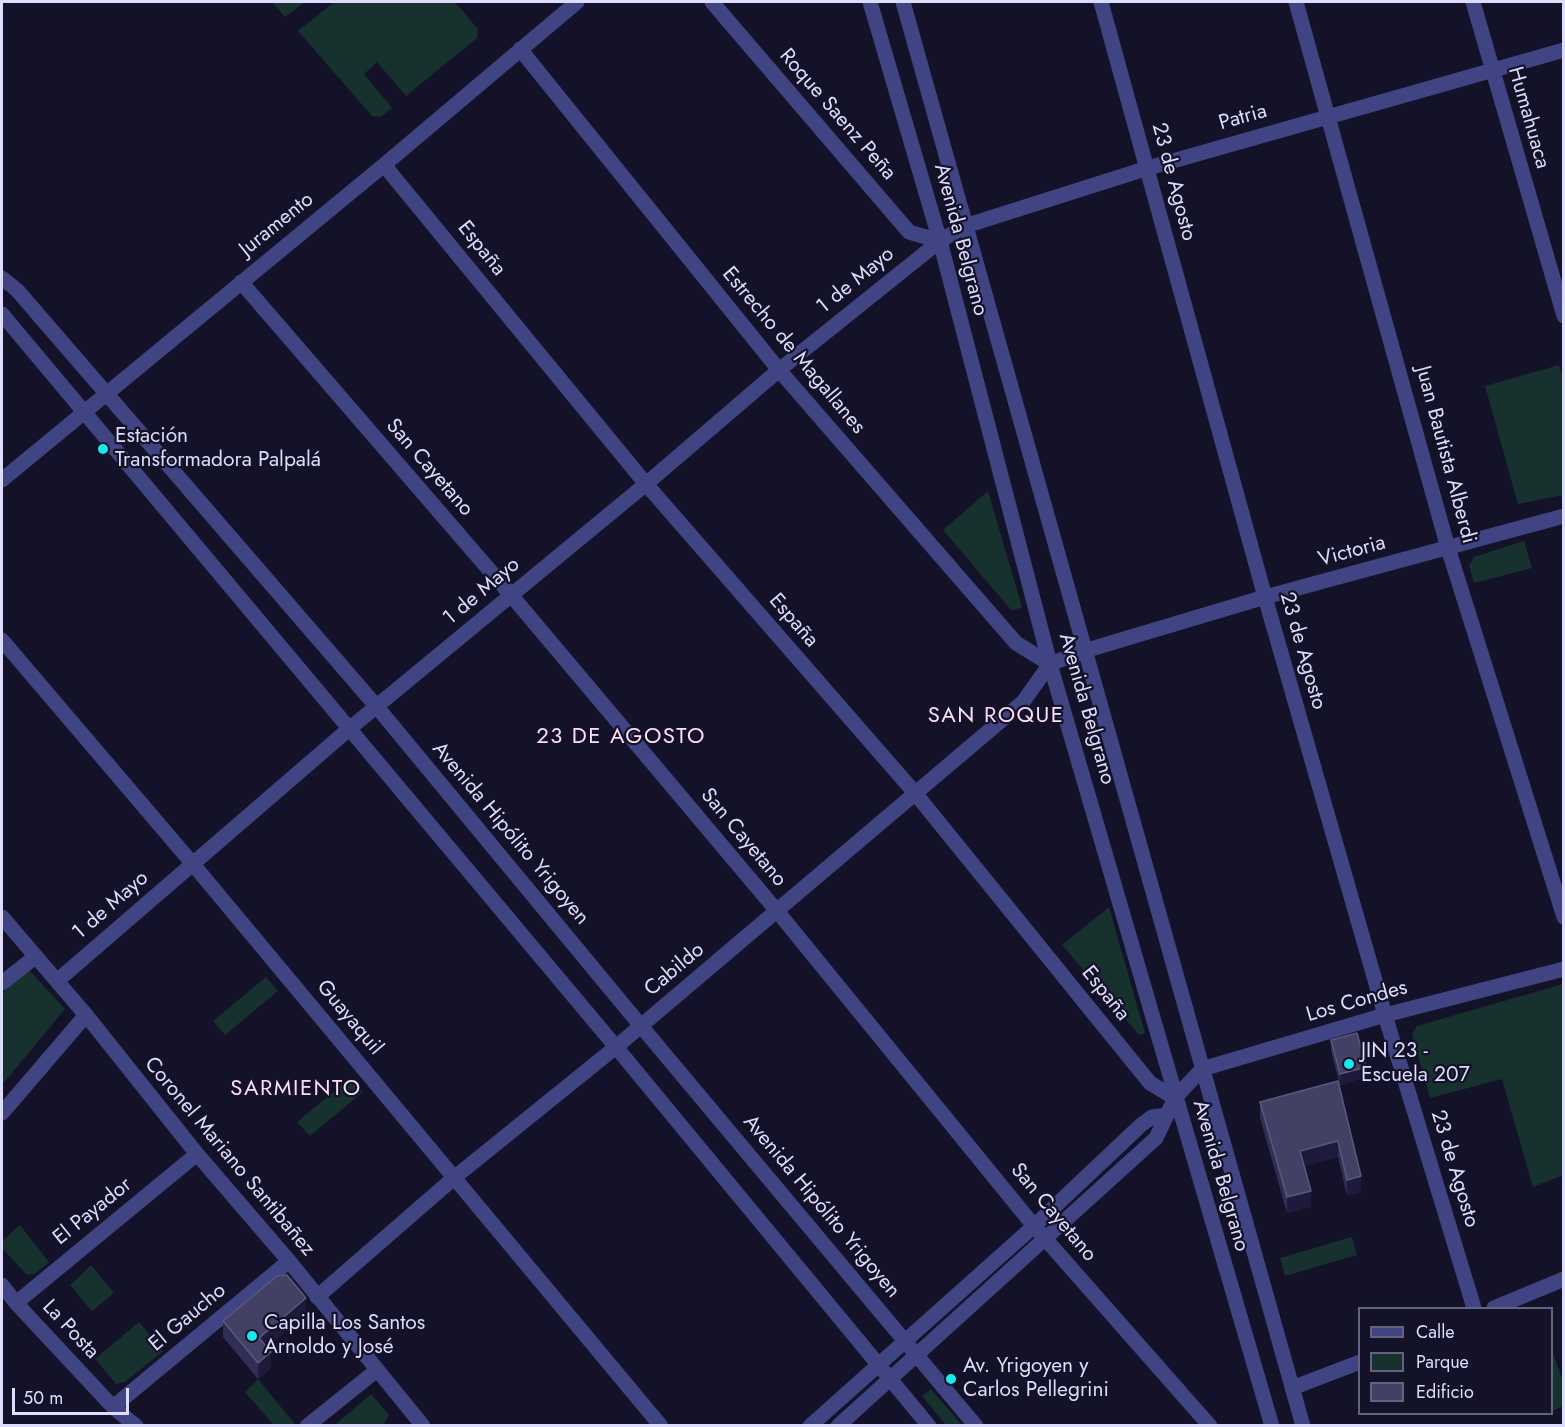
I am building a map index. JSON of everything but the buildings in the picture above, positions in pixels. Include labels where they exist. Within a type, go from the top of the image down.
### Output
[{"type":"street","name":"Juramento","points":[[2,480],[384,165],[577,2]]},
{"type":"street","name":"Roque Saenz Peña","points":[[712,2],[909,232],[940,241]]},
{"type":"street","name":"Avenida Belgrano","points":[[870,2],[940,241],[1050,664],[1272,1425]]},
{"type":"street","name":"Avenida Belgrano","points":[[903,2],[1303,1425]]},
{"type":"street","name":"23 de Agosto","points":[[1101,2],[1265,597],[1385,1015],[1474,1307]]},
{"type":"street","name":"Juan Bautista Alberdi","points":[[1296,2],[1448,548],[1563,917]]},
{"type":"street","name":"Humahuaca","points":[[1473,2],[1563,316]]},
{"type":"street","name":"Estrecho de Magallanes","points":[[520,49],[779,370],[1016,643],[1050,664]]},
{"type":"street","name":"Patria","points":[[940,241],[965,226],[1148,168],[1563,50]]},
{"type":"street","name":"España","points":[[384,165],[646,484],[915,794],[1150,1083],[1175,1098]]},
{"type":"street","name":"1 de Mayo","points":[[57,981],[349,729],[646,484],[779,370],[940,241]]},
{"type":"street","name":"Avenida Hipólito Yrigoyen","points":[[2,278],[17,290],[377,706],[641,1026],[976,1425]]},
{"type":"street","name":"San Cayetano","points":[[241,282],[511,595],[777,911],[1034,1226],[1210,1425]]},
{"type":"street","points":[[2,314],[616,1047],[929,1425]]},
{"type":"street","name":"Victoria","points":[[1050,664],[1084,651],[1265,597],[1563,516]]},
{"type":"street","name":"Guayaquil","points":[[2,640],[192,863],[661,1425]]},
{"type":"street","name":"Cabildo","points":[[317,1297],[455,1177],[616,1047],[1023,702],[1050,664]]},
{"type":"street","name":"Coronel Mariano Santibañez","points":[[2,916],[86,1015],[197,1154],[289,1261],[377,1370],[414,1422]]},
{"type":"street","points":[[2,983],[35,957]]},
{"type":"street","name":"Los Condes","points":[[1202,1069],[1385,1015],[1563,969]]},
{"type":"street","points":[[2,1113],[86,1015]]},
{"type":"street","points":[[838,1425],[917,1356],[1156,1137],[1175,1098],[1202,1069]]},
{"type":"street","points":[[810,1425],[1034,1226],[1141,1125],[1152,1117],[1167,1116]]},
{"type":"street","name":"El Payador","points":[[16,1303],[197,1154]]},
{"type":"street","name":"El Gaucho","points":[[113,1407],[289,1261]]},
{"type":"street","points":[[1496,1307],[1563,1279]]},
{"type":"street","name":"La Posta","points":[[2,1285],[113,1407],[136,1425]]},
{"type":"street","points":[[1292,1388],[1358,1362]]},
{"type":"street","points":[[307,1425],[377,1370]]},
{"type":"green space","points":[[305,2],[285,17],[273,3]]},
{"type":"green space","points":[[334,2],[455,2],[478,29],[477,38],[406,96],[377,62],[364,74],[392,108],[380,117],[372,116],[298,31]]},
{"type":"green space","points":[[1559,365],[1564,382],[1563,495],[1518,504],[1485,386]]},
{"type":"green space","points":[[988,491],[1022,607],[1012,611],[943,530]]},
{"type":"green space","points":[[1524,541],[1532,568],[1474,583],[1469,566],[1474,557]]},
{"type":"green space","points":[[1109,907],[1145,1033],[1139,1035],[1062,945]]},
{"type":"green space","points":[[29,970],[65,1009],[2,1085],[2,993]]},
{"type":"green space","points":[[266,977],[278,991],[225,1035],[213,1021]]},
{"type":"green space","points":[[1563,984],[1563,1175],[1533,1187],[1502,1079],[1430,1098],[1412,1034],[1417,1026]]},
{"type":"green space","points":[[351,1077],[363,1092],[310,1136],[297,1122]]},
{"type":"green space","points":[[20,1225],[49,1262],[35,1274],[26,1274],[2,1248],[2,1241]]},
{"type":"green space","points":[[1352,1237],[1357,1255],[1285,1276],[1280,1258]]},
{"type":"green space","points":[[91,1265],[114,1293],[92,1311],[70,1285]]},
{"type":"green space","points":[[139,1322],[163,1351],[125,1382],[116,1384],[95,1359]]},
{"type":"green space","points":[[1553,1356],[1563,1381],[1564,1406],[1553,1411]]},
{"type":"green space","points":[[258,1379],[294,1423],[274,1425],[245,1392]]},
{"type":"green space","points":[[931,1389],[962,1425],[946,1425],[922,1396]]},
{"type":"green space","points":[[371,1394],[389,1415],[383,1425],[335,1425]]},
{"type":"place","name":"Estación Transformadora Palpalá","points":[[103,449]]},
{"type":"place","name":"JIN 23 - Escuela 207","points":[[1349,1064]]},
{"type":"place","name":"Capilla Los Santos Arnoldo y José","points":[[252,1336]]},
{"type":"place","name":"Av. Yrigoyen y Carlos Pellegrini","points":[[951,1379]]},
{"type":"district","name":"SAN ROQUE","points":[[996,717]]},
{"type":"district","name":"23 DE AGOSTO","points":[[621,738]]},
{"type":"district","name":"SARMIENTO","points":[[296,1090]]}]
